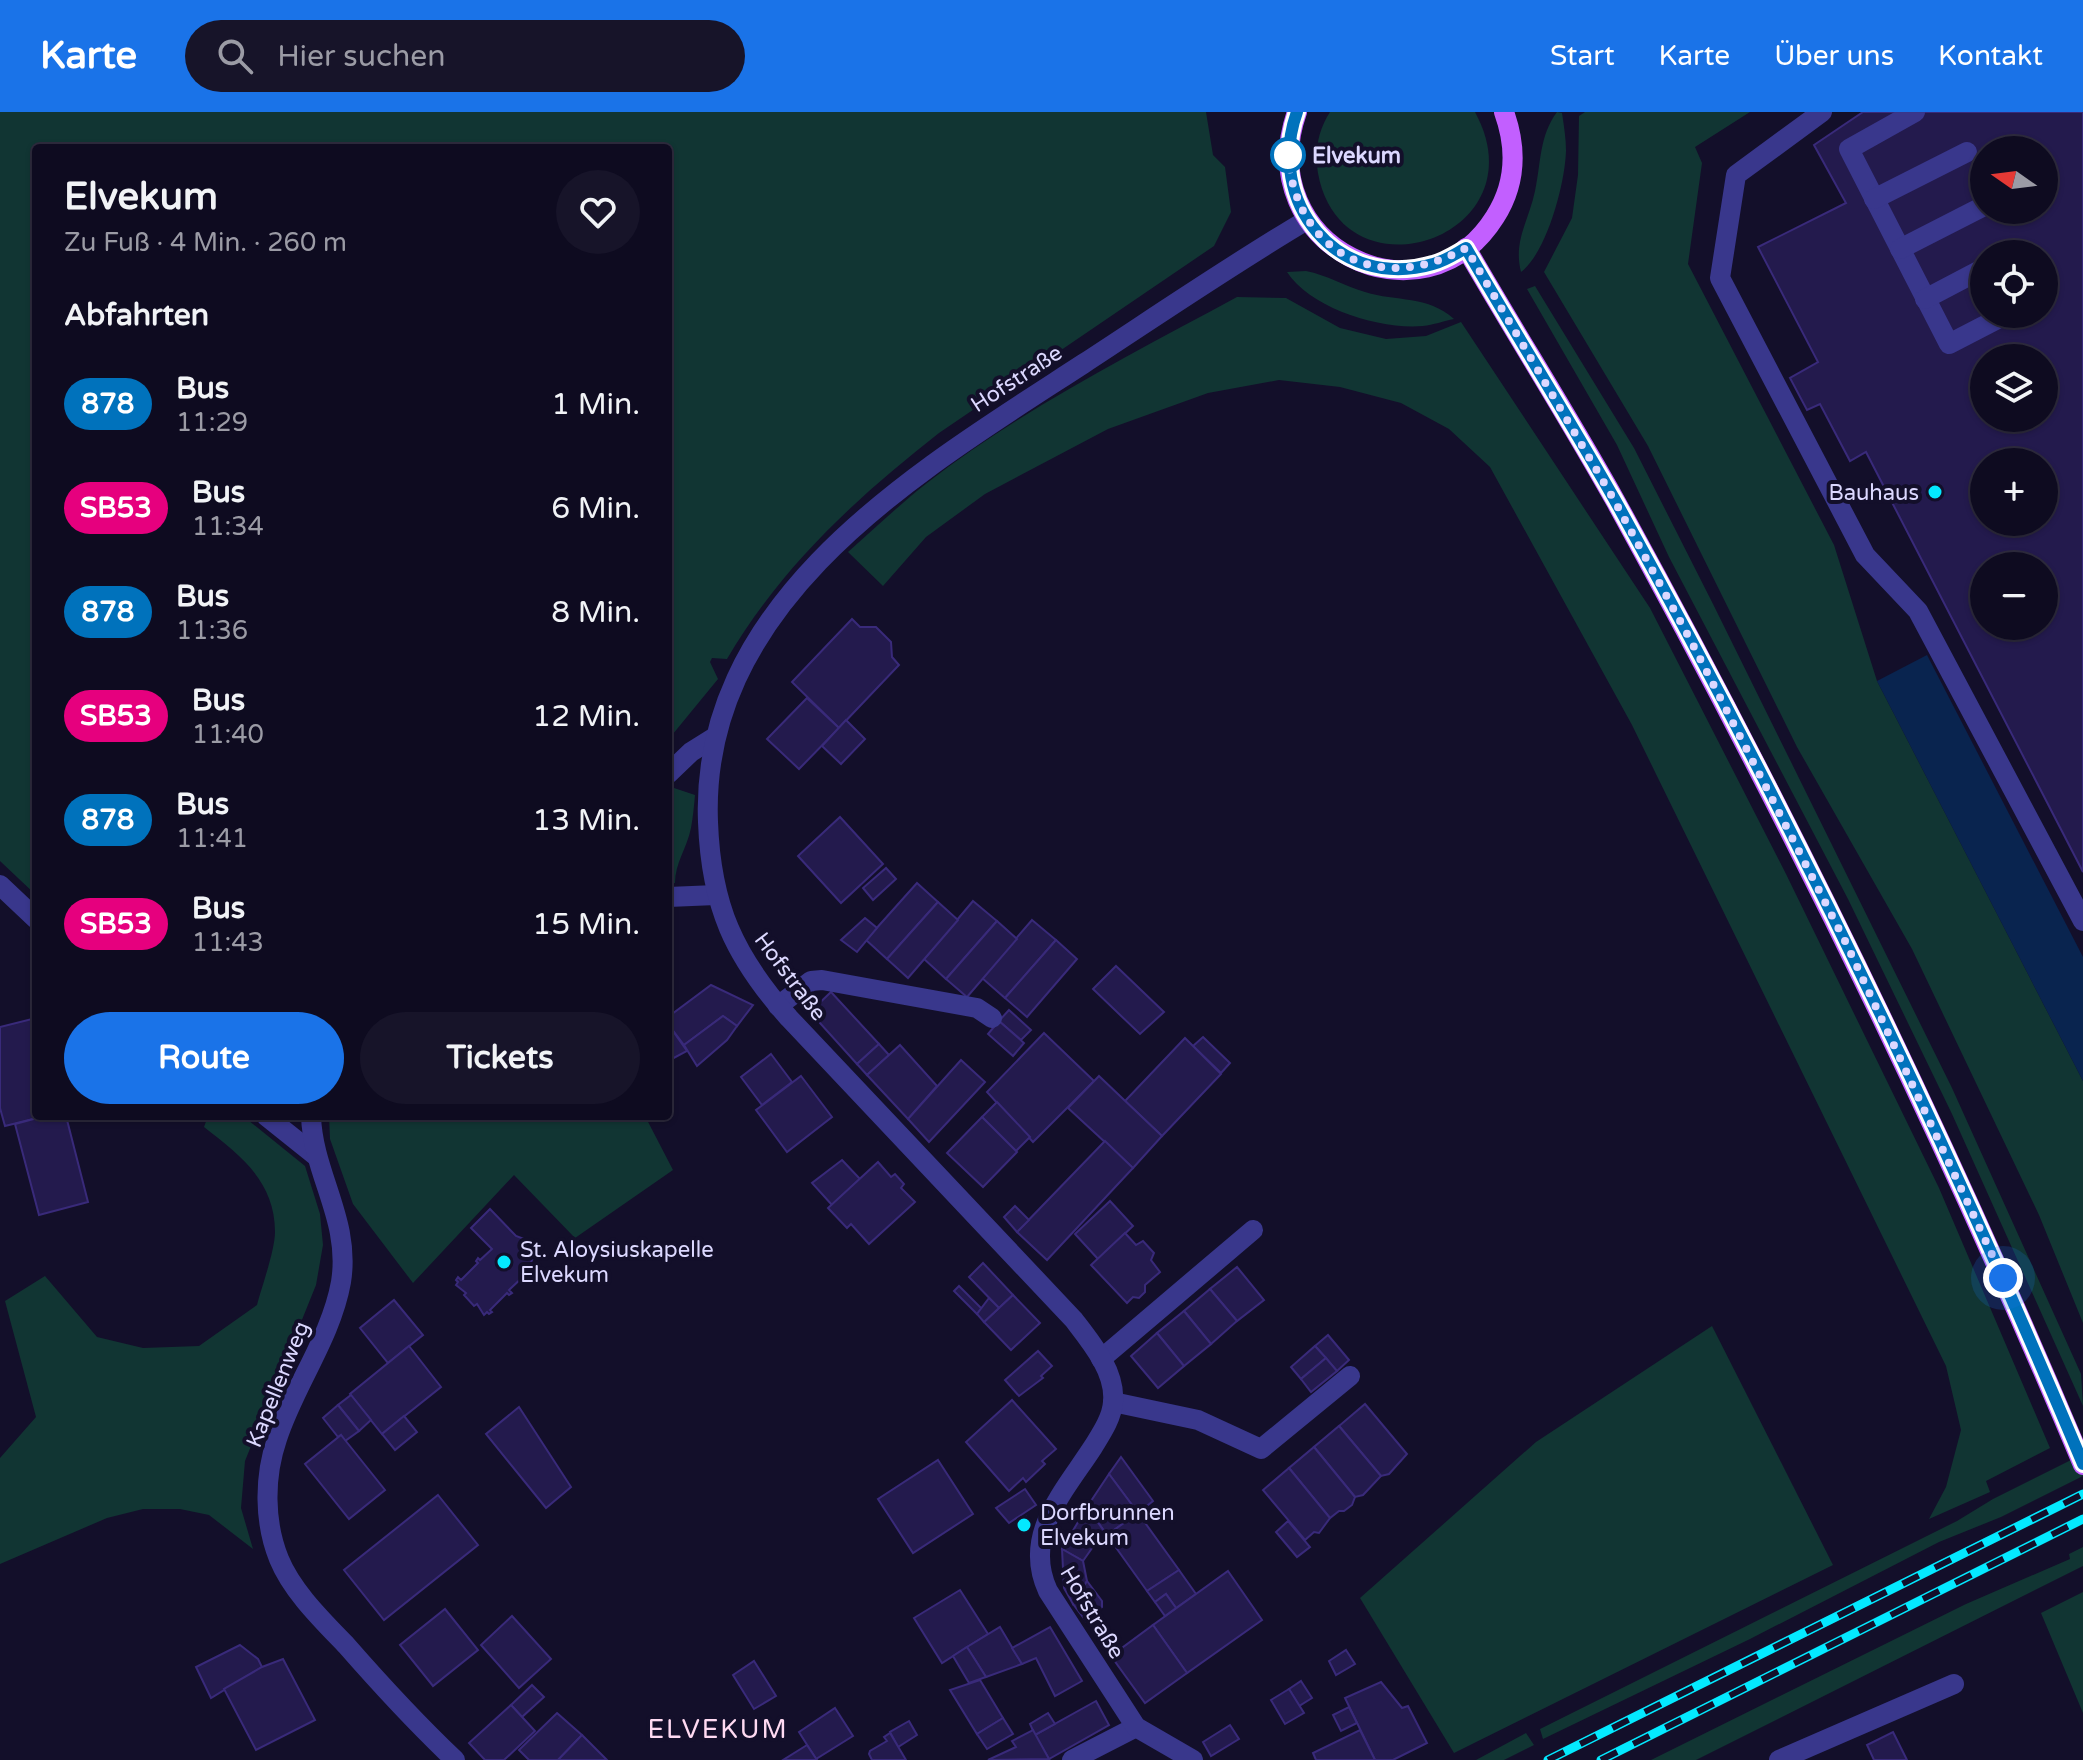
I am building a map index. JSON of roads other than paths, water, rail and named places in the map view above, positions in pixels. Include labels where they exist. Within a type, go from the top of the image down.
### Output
[{"type":"main road","points":[[1297,112],[1290,132],[1288,162],[1293,193],[1307,220],[1332,246],[1347,256],[1381,268],[1398,269],[1434,264],[1466,248],[1490,224],[1500,209],[1511,178],[1513,144],[1504,112]]},
{"type":"main road","points":[[1466,248],[1627,523],[1845,941],[1980,1227],[2083,1465]]},
{"type":"street","points":[[1822,112],[1736,175],[1720,278],[1865,555],[1918,611],[2083,921]]},
{"type":"street","points":[[1915,112],[1849,149],[1949,344],[1980,328]]},
{"type":"street","points":[[1874,199],[1967,152]]},
{"type":"street","points":[[1900,249],[1970,213]]},
{"type":"street","name":"Hofstraße","points":[[1193,1760],[1136,1727],[1048,1591],[1041,1575],[1039,1555],[1047,1518],[1104,1429],[1113,1402],[1110,1380],[1101,1359],[1074,1320],[778,1006],[744,960],[729,932],[716,895],[707,814],[708,787],[715,737],[724,705],[736,676],[766,626],[815,567],[875,510],[972,435],[1307,220]]},
{"type":"street","points":[[1925,299],[1970,275]]},
{"type":"street","points":[[672,770],[691,752],[715,737]]},
{"type":"street","points":[[0,885],[32,915]]},
{"type":"street","points":[[672,897],[716,895]]},
{"type":"street","points":[[778,1006],[811,981],[822,980],[977,1008],[992,1018]]},
{"type":"street","points":[[271,1120],[316,1156]]},
{"type":"street","name":"Kapellenweg","points":[[312,1120],[316,1156],[339,1219],[342,1237],[341,1282],[323,1336],[283,1422],[271,1460],[268,1496],[273,1540],[288,1577],[317,1614],[407,1714],[455,1760]]},
{"type":"street","points":[[1101,1359],[1253,1230]]},
{"type":"street","points":[[1113,1402],[1198,1420],[1261,1449],[1350,1376]]},
{"type":"street","points":[[1779,1760],[1954,1684]]},
{"type":"street","points":[[1072,1760],[1136,1727]]},
{"type":"water","points":[[1927,655],[2083,957],[2083,1081],[1877,681]]},
{"type":"railway","points":[[1548,1760],[2083,1494]]},
{"type":"railway","points":[[1601,1760],[2083,1519]]},
{"type":"place","name":"Elvekum","points":[[1288,155]]},
{"type":"place","name":"Bauhaus","points":[[1935,492]]},
{"type":"place","name":"St. Aloysiuskapelle Elvekum","points":[[504,1262]]},
{"type":"place","name":"Dorfbrunnen Elvekum","points":[[1024,1525]]},
{"type":"district","name":"ELVEKUM","points":[[718,1729]]}]
